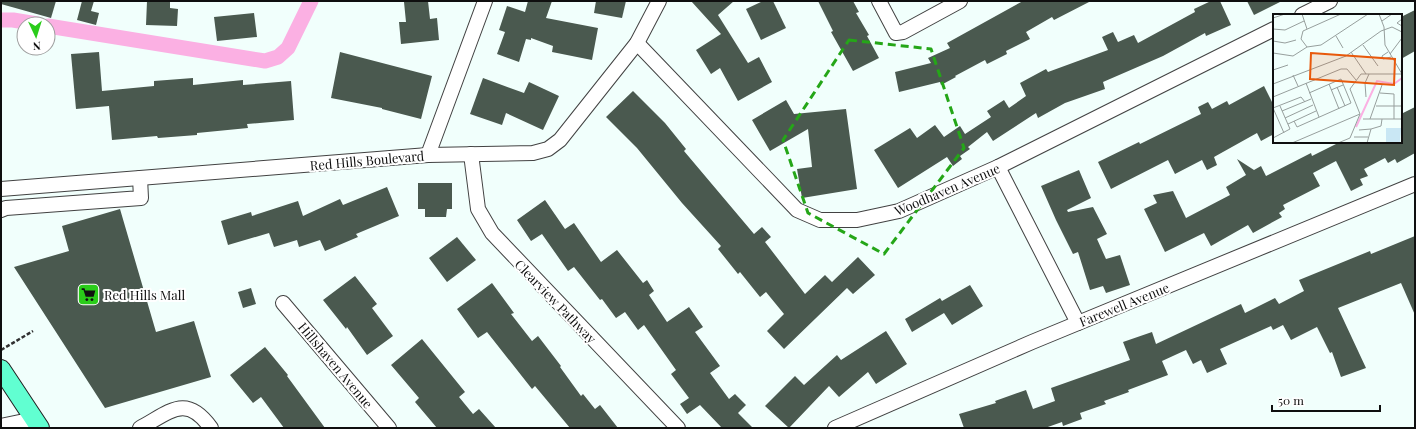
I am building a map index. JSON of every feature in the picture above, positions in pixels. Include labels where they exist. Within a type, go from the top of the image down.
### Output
[{"type":"main road","points":[[1,369],[37,423]]},
{"type":"street","points":[[428,155],[485,1]]},
{"type":"street","name":"Red Hills Boulevard","points":[[1,189],[428,155],[533,153],[548,149],[560,140],[637,43],[659,1]]},
{"type":"street","points":[[879,1],[896,33],[903,32],[960,1]]},
{"type":"street","points":[[1304,14],[1330,1]]},
{"type":"street","name":"Woodhaven Avenue","points":[[637,43],[797,210],[820,220],[856,220],[899,211],[998,167],[1273,30]]},
{"type":"street","name":"Clearview Pathway","points":[[471,154],[478,209],[492,233],[678,428]]},
{"type":"street","points":[[998,167],[1078,323]]},
{"type":"street","points":[[1,210],[6,208],[141,198],[140,178]]},
{"type":"street","name":"Farewell Avenue","points":[[835,428],[1078,323],[1415,184]]},
{"type":"street","name":"Hillshaven Avenue","points":[[283,303],[389,428]]},
{"type":"street","points":[[140,428],[179,408],[191,409],[202,416],[211,428]]},
{"type":"street","points":[[1,426],[37,423]]},
{"type":"path","points":[[1,350],[33,330]]},
{"type":"highlighted area","points":[[849,40],[931,49],[964,148],[884,254],[808,213],[783,140]]},
{"type":"building","points":[[2,1],[56,1],[52,16],[44,16],[1,4]]},
{"type":"building","points":[[82,1],[94,1],[91,11],[99,13],[96,25],[77,20]]},
{"type":"building","points":[[147,1],[170,1],[170,8],[178,9],[177,26],[146,25]]},
{"type":"building","points":[[428,1],[430,19],[437,18],[439,40],[401,44],[399,22],[406,22],[404,2]]},
{"type":"building","points":[[528,1],[552,1],[546,18],[598,28],[592,60],[552,52],[553,46],[531,38],[531,40],[526,39],[519,62],[497,54],[505,32],[499,30],[507,6],[525,12]]},
{"type":"building","points":[[596,1],[626,1],[622,18],[594,13]]},
{"type":"building","points":[[691,1],[734,1],[718,15],[748,63],[759,57],[772,82],[738,101],[720,68],[711,74],[696,50],[721,34]]},
{"type":"building","points":[[763,1],[773,1],[786,28],[761,40],[746,9]]},
{"type":"building","points":[[818,1],[853,1],[859,12],[856,13],[869,35],[867,36],[879,58],[853,71],[831,32],[833,31]]},
{"type":"building","points":[[1023,1],[1091,1],[1054,20],[1052,17],[1026,32],[1030,39],[1006,51],[1007,54],[987,64],[985,60],[941,85],[940,82],[899,92],[895,72],[931,63],[928,58],[950,48],[947,43]]},
{"type":"building","points":[[1211,1],[1220,1],[1231,25],[1206,36],[1205,33],[1163,56],[1103,82],[1105,89],[1065,103],[1038,118],[1036,113],[993,141],[987,132],[968,147],[970,149],[960,156],[962,159],[953,166],[947,157],[898,188],[874,150],[910,128],[917,138],[935,125],[944,137],[960,126],[965,134],[991,117],[987,111],[1004,100],[1009,108],[1026,96],[1020,83],[1046,69],[1048,72],[1108,50],[1102,37],[1113,32],[1118,42],[1134,35],[1138,43],[1195,12],[1194,9]]},
{"type":"building","points":[[1247,1],[1282,1],[1254,15]]},
{"type":"building","points":[[1415,10],[1415,51],[1402,58],[1402,16]]},
{"type":"building","points":[[254,13],[257,37],[217,41],[214,17]]},
{"type":"building","points":[[99,52],[102,91],[154,86],[154,81],[193,78],[193,85],[243,80],[243,85],[291,81],[294,120],[247,124],[248,128],[197,133],[197,135],[158,138],[157,136],[112,140],[109,106],[76,109],[71,54]]},
{"type":"building","points":[[340,52],[432,76],[421,119],[382,108],[331,98]]},
{"type":"building","points":[[483,78],[524,93],[529,82],[559,96],[543,130],[506,113],[502,125],[470,114]]},
{"type":"building","points":[[1264,86],[1273,104],[1273,135],[1261,141],[1257,133],[1214,157],[1217,165],[1207,170],[1202,160],[1175,174],[1168,160],[1111,189],[1098,162],[1139,142],[1140,144],[1201,114],[1198,107],[1208,102],[1212,109],[1227,101],[1229,105]]},
{"type":"building","points":[[633,91],[665,123],[686,149],[684,151],[754,234],[762,227],[771,237],[765,242],[805,294],[825,275],[832,282],[858,257],[875,275],[853,294],[847,288],[784,349],[767,331],[784,314],[766,292],[760,297],[740,272],[738,274],[718,249],[721,246],[682,203],[637,148],[606,117]]},
{"type":"building","points":[[786,100],[794,114],[846,109],[857,189],[802,198],[797,169],[812,167],[808,129],[770,151],[752,120]]},
{"type":"building","points":[[1415,107],[1415,153],[1397,163],[1395,159],[1388,163],[1385,158],[1364,169],[1368,176],[1360,179],[1363,185],[1351,191],[1336,161],[1313,173],[1320,186],[1283,205],[1285,209],[1279,213],[1282,217],[1253,233],[1248,225],[1211,246],[1204,233],[1165,252],[1144,209],[1157,203],[1153,195],[1173,191],[1186,218],[1230,195],[1226,187],[1246,175],[1237,159],[1254,170],[1261,166],[1266,176],[1311,153],[1312,156],[1338,143],[1402,143],[1402,114]]},
{"type":"building","points":[[1079,170],[1091,198],[1067,210],[1068,212],[1093,207],[1107,234],[1097,239],[1106,259],[1120,255],[1130,285],[1106,293],[1103,286],[1090,290],[1078,252],[1073,254],[1041,186]]},
{"type":"building","points":[[418,183],[452,183],[452,209],[447,209],[446,217],[425,217],[425,209],[418,209]]},
{"type":"building","points":[[387,187],[399,216],[356,234],[358,237],[325,251],[320,240],[299,247],[297,240],[274,247],[269,233],[228,245],[221,221],[251,212],[252,216],[298,201],[303,216],[340,199],[343,205]]},
{"type":"building","points":[[545,200],[565,229],[574,223],[601,262],[617,250],[643,283],[647,280],[654,291],[649,295],[667,322],[689,307],[703,327],[695,332],[720,366],[710,373],[729,399],[735,394],[746,405],[738,413],[753,428],[722,428],[700,405],[687,414],[680,404],[689,398],[671,374],[676,370],[644,325],[638,330],[625,312],[616,318],[602,299],[600,300],[574,267],[568,271],[542,234],[531,241],[517,220]]},
{"type":"building","name":"Red Hills Mall","points":[[120,209],[156,332],[194,321],[211,377],[105,408],[14,267],[69,251],[62,226]]},
{"type":"building","points":[[1415,236],[1415,315],[1401,283],[1338,308],[1366,368],[1341,377],[1332,352],[1330,353],[1317,327],[1291,340],[1283,325],[1273,330],[1271,326],[1220,349],[1227,364],[1207,373],[1201,360],[1193,364],[1186,350],[1162,361],[1168,375],[1104,401],[1106,404],[1080,413],[1082,419],[1063,426],[1062,422],[1045,428],[964,428],[959,414],[996,403],[995,401],[1026,390],[1033,409],[1055,401],[1051,388],[1130,360],[1123,342],[1152,332],[1156,344],[1241,304],[1245,313],[1275,298],[1279,304],[1304,291],[1299,280],[1370,251],[1371,254]]},
{"type":"building","points":[[457,237],[476,260],[447,282],[429,258]]},
{"type":"building","points":[[355,276],[377,304],[372,308],[393,336],[367,355],[347,327],[346,329],[323,300]]},
{"type":"building","points":[[492,283],[514,313],[511,314],[532,341],[538,336],[561,366],[560,367],[581,396],[583,394],[595,409],[600,405],[618,428],[570,428],[535,386],[532,389],[487,332],[478,338],[457,309]]},
{"type":"building","points":[[970,285],[983,306],[952,325],[944,313],[912,332],[905,319],[940,298],[942,301]]},
{"type":"building","points":[[251,288],[256,304],[243,308],[238,292]]},
{"type":"building","points":[[886,331],[907,364],[876,384],[868,372],[839,397],[829,386],[789,428],[765,406],[795,376],[804,385],[837,355],[841,360]]},
{"type":"building","points":[[422,339],[465,392],[459,397],[473,414],[479,409],[496,428],[437,428],[415,402],[419,398],[391,365]]},
{"type":"building","points":[[265,347],[288,375],[287,376],[325,428],[284,428],[261,397],[253,403],[230,375]]},
{"type":"waterway","points":[[56,27],[265,61],[278,57],[288,48],[311,1]]},
{"type":"waterway","points":[[1,20],[16,20]]},
{"type":"place","name":"Red Hills Mall","points":[[88,294]]}]
